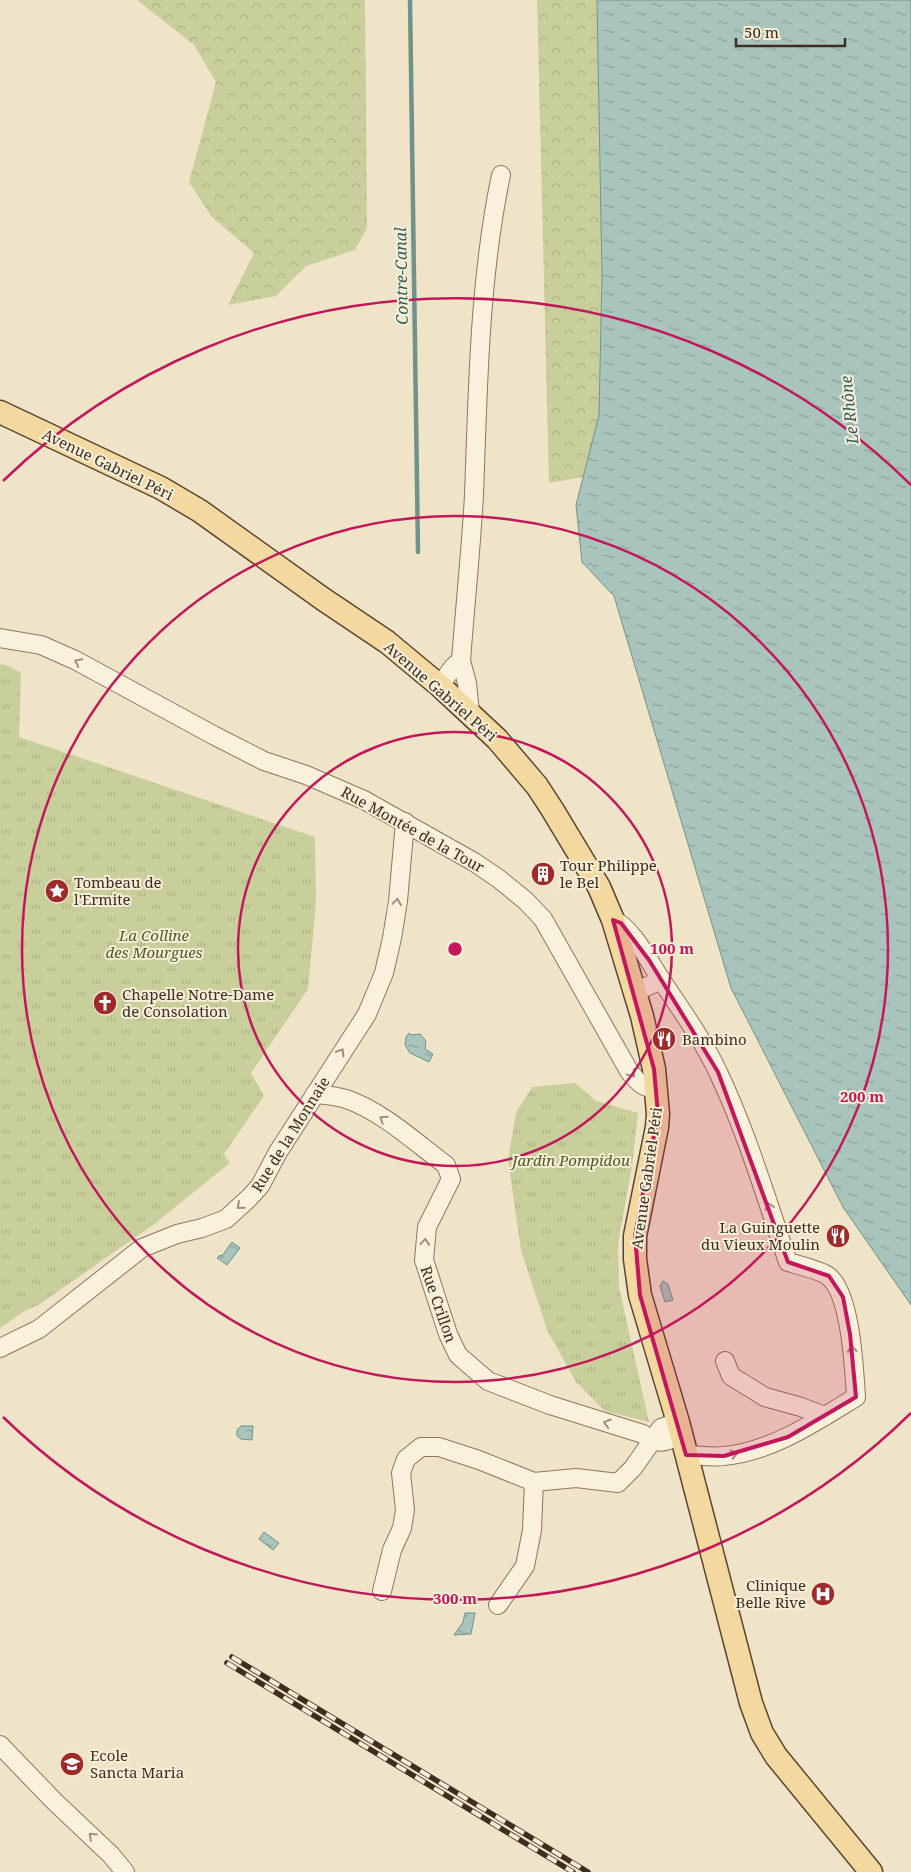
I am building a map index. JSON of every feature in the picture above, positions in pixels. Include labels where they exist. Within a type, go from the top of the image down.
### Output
[{"type":"main road","name":"Avenue Gabriel Péri","points":[[0,412],[162,488],[200,511],[323,599],[387,642],[440,686],[497,739],[537,786],[599,887],[613,920],[635,992],[650,1049],[657,1088],[657,1127],[635,1236],[635,1259],[640,1294],[682,1438],[751,1703],[762,1732],[776,1756],[871,1872]]},
{"type":"street","points":[[470,713],[467,683],[461,661],[474,497],[477,376],[493,215],[501,174]]},
{"type":"street","name":"Rue Montée de la Tour","points":[[0,638],[41,645],[122,685],[264,761],[346,791],[405,822],[474,862],[499,879],[526,901],[543,919],[629,1071],[638,1083],[649,1089],[657,1088]]},
{"type":"street","points":[[440,686],[448,677],[454,665],[461,661]]},
{"type":"street","name":"Rue de la Monnaie","points":[[0,1348],[39,1329],[142,1248],[226,1218],[260,1186],[278,1152],[367,1014],[384,973],[398,901],[405,822]]},
{"type":"street","points":[[382,1591],[392,1550],[402,1528],[405,1510],[401,1473],[406,1460],[421,1447],[439,1447],[479,1460],[534,1482],[576,1478],[618,1483],[633,1468],[661,1428],[724,1456],[754,1450],[788,1437],[856,1397],[850,1334],[843,1297],[829,1276],[788,1262],[743,1132],[718,1072],[695,1030],[662,980],[630,934],[621,923],[613,920]]},
{"type":"street","points":[[635,992],[662,980]]},
{"type":"street","points":[[616,1047],[631,1050],[650,1049]]},
{"type":"street","name":"Rue Crillon","points":[[315,1094],[344,1098],[363,1106],[446,1165],[450,1172],[452,1179],[426,1227],[424,1260],[448,1334],[458,1355],[488,1381],[550,1405],[643,1434],[651,1442]]},
{"type":"street","points":[[725,1361],[731,1376],[765,1397],[825,1416]]},
{"type":"street","points":[[498,1605],[525,1566],[532,1530],[534,1482]]},
{"type":"street","points":[[0,1745],[111,1855],[125,1872]]},
{"type":"highlighted area","points":[[613,920],[621,923],[649,960],[718,1072],[788,1262],[829,1276],[843,1297],[850,1334],[856,1397],[788,1437],[724,1456],[686,1455],[640,1295],[635,1236],[658,1114],[654,1069]]},
{"type":"green space","points":[[137,0],[365,0],[367,228],[355,250],[306,266],[276,296],[228,305],[254,253],[211,216],[189,182],[216,82],[194,45]]},
{"type":"green space","points":[[537,0],[597,0],[602,276],[599,415],[583,477],[549,483]]},
{"type":"green space","name":"La Colline des Mourgues","points":[[2,664],[21,673],[19,737],[315,837],[316,903],[308,989],[251,1073],[264,1096],[224,1154],[230,1163],[153,1225],[40,1304],[25,1311],[0,1328],[0,665]]},
{"type":"green space","name":"Jardin Pompidou","points":[[575,1083],[596,1101],[638,1113],[632,1167],[618,1243],[619,1287],[649,1422],[605,1411],[576,1382],[547,1330],[521,1250],[508,1160],[516,1113],[532,1087]]},
{"type":"water","name":"Le Rhône","points":[[597,0],[911,0],[911,1305],[843,1207],[731,988],[614,596],[582,562],[576,505],[599,415],[602,276]]},
{"type":"water","points":[[409,1033],[411,1035],[420,1034],[426,1041],[425,1049],[433,1054],[429,1062],[410,1053],[405,1045],[406,1037]]},
{"type":"water","points":[[232,1242],[240,1248],[227,1265],[217,1258],[220,1255],[222,1256]]},
{"type":"water","points":[[663,1281],[668,1284],[673,1300],[665,1302],[660,1286]]},
{"type":"water","points":[[241,1426],[253,1426],[252,1440],[241,1439],[237,1436],[237,1430]]},
{"type":"water","points":[[264,1532],[279,1543],[273,1550],[259,1539]]},
{"type":"water","points":[[465,1613],[475,1613],[471,1634],[454,1635],[463,1622]]},
{"type":"waterway","name":"Contre-Canal","points":[[410,0],[418,552]]},
{"type":"railway","points":[[232,1657],[588,1872]]},
{"type":"railway","points":[[227,1663],[573,1872]]},
{"type":"place","name":"Tour Philippe le Bel","points":[[543,874]]},
{"type":"place","name":"Tombeau de l'Ermite","points":[[57,891]]},
{"type":"place","name":"Chapelle Notre-Dame de Consolation","points":[[105,1003]]},
{"type":"place","name":"Bambino","points":[[664,1039]]},
{"type":"place","name":"La Guinguette du Vieux Moulin","points":[[838,1236]]},
{"type":"place","name":"Clinique Belle Rive","points":[[823,1594]]},
{"type":"place","name":"Ecole Sancta Maria","points":[[72,1764]]}]
